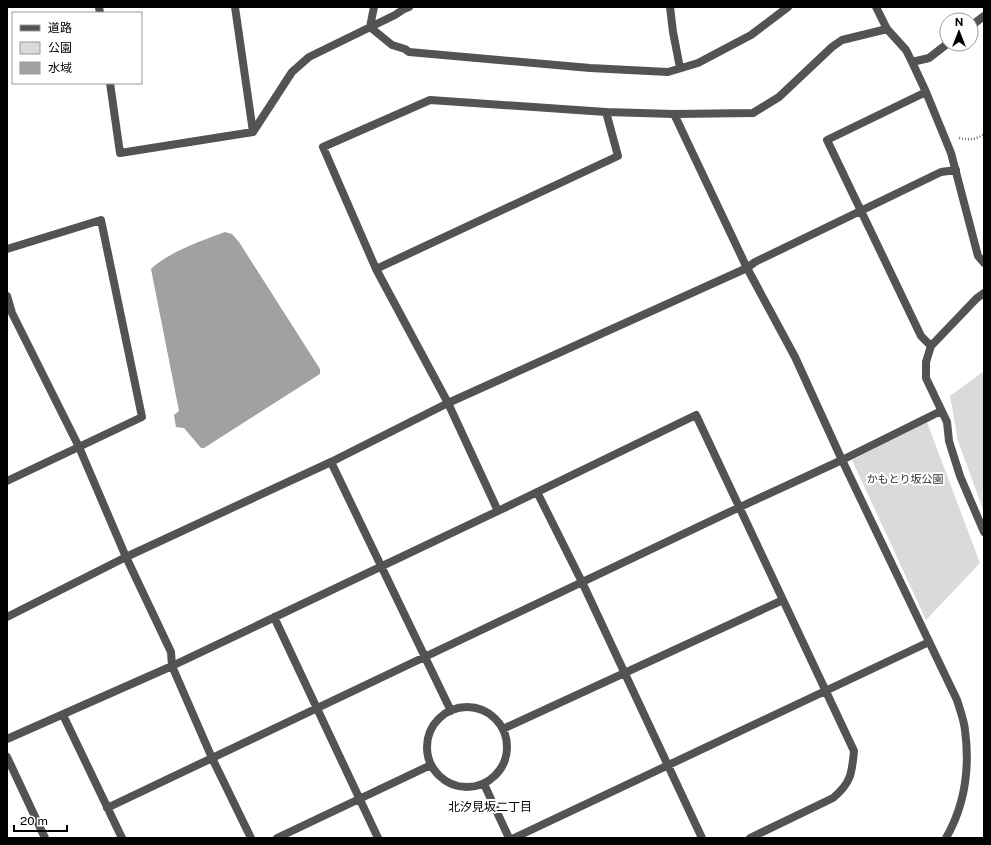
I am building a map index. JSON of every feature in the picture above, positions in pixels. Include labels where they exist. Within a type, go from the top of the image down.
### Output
[{"type":"street","points":[[235,7],[252,132]]},
{"type":"street","points":[[370,27],[374,7]]},
{"type":"street","points":[[110,84],[120,153],[252,132],[292,72],[309,57],[409,7]]},
{"type":"street","points":[[670,7],[680,68]]},
{"type":"street","points":[[370,27],[392,46],[405,49],[409,52],[590,68],[668,72],[698,64],[751,35],[788,7]]},
{"type":"street","points":[[876,7],[887,29],[906,50],[926,92],[951,153],[978,256],[984,263]]},
{"type":"street","points":[[498,511],[448,403],[376,269],[322,147],[430,100],[606,112],[674,114],[752,113],[779,97],[832,47],[842,40],[887,29]]},
{"type":"street","points":[[912,62],[928,58],[939,50]]},
{"type":"street","points":[[926,92],[827,140],[920,336],[931,346]]},
{"type":"street","points":[[376,269],[618,156],[606,112]]},
{"type":"street","points":[[674,114],[747,268],[795,357],[842,460],[957,700],[965,729],[967,753],[966,779],[960,805],[952,827],[946,838]]},
{"type":"street","points":[[7,617],[126,557],[331,462],[448,403],[747,268],[755,262],[941,172],[956,170]]},
{"type":"street","points":[[7,249],[101,220],[142,417],[7,481]]},
{"type":"street","points":[[984,293],[977,298],[931,346],[926,362],[926,378],[947,422],[949,441],[960,476],[984,532]]},
{"type":"street","points":[[7,296],[12,313],[79,447],[126,557],[171,652],[172,666],[212,758],[251,838]]},
{"type":"street","points":[[107,808],[842,460],[941,411]]},
{"type":"street","points":[[7,739],[172,666],[696,415],[854,751],[850,776],[844,789],[834,798],[750,838]]},
{"type":"street","points":[[331,462],[380,567],[451,711]]},
{"type":"street","points":[[537,492],[582,582],[702,838]]},
{"type":"street","points":[[503,729],[783,600]]},
{"type":"street","points":[[274,617],[378,838]]},
{"type":"street","points":[[514,838],[929,642]]},
{"type":"street","points":[[462,708],[475,708],[486,712],[496,719],[503,729],[507,741],[507,754],[503,766],[495,776],[484,784],[472,787],[460,787],[448,783],[438,775],[431,765],[427,753],[427,740],[432,728],[440,718],[451,711],[462,708]]},
{"type":"street","points":[[63,715],[122,838]]},
{"type":"street","points":[[7,757],[45,838]]},
{"type":"street","points":[[278,838],[431,765]]},
{"type":"street","points":[[484,784],[509,838]]},
{"type":"path","points":[[945,138],[953,136],[971,140],[977,139],[984,134]]},
{"type":"green space","points":[[984,371],[984,512],[958,441],[950,396]]},
{"type":"green space","name":"かもとり坂公園","points":[[927,422],[980,563],[926,620],[852,460]]},
{"type":"water","points":[[225,232],[232,234],[239,242],[320,369],[320,374],[204,448],[201,448],[184,428],[176,427],[174,415],[179,411],[151,269],[176,252]]},
{"type":"district","name":"北汐見坂二丁目","points":[[490,807]]}]
